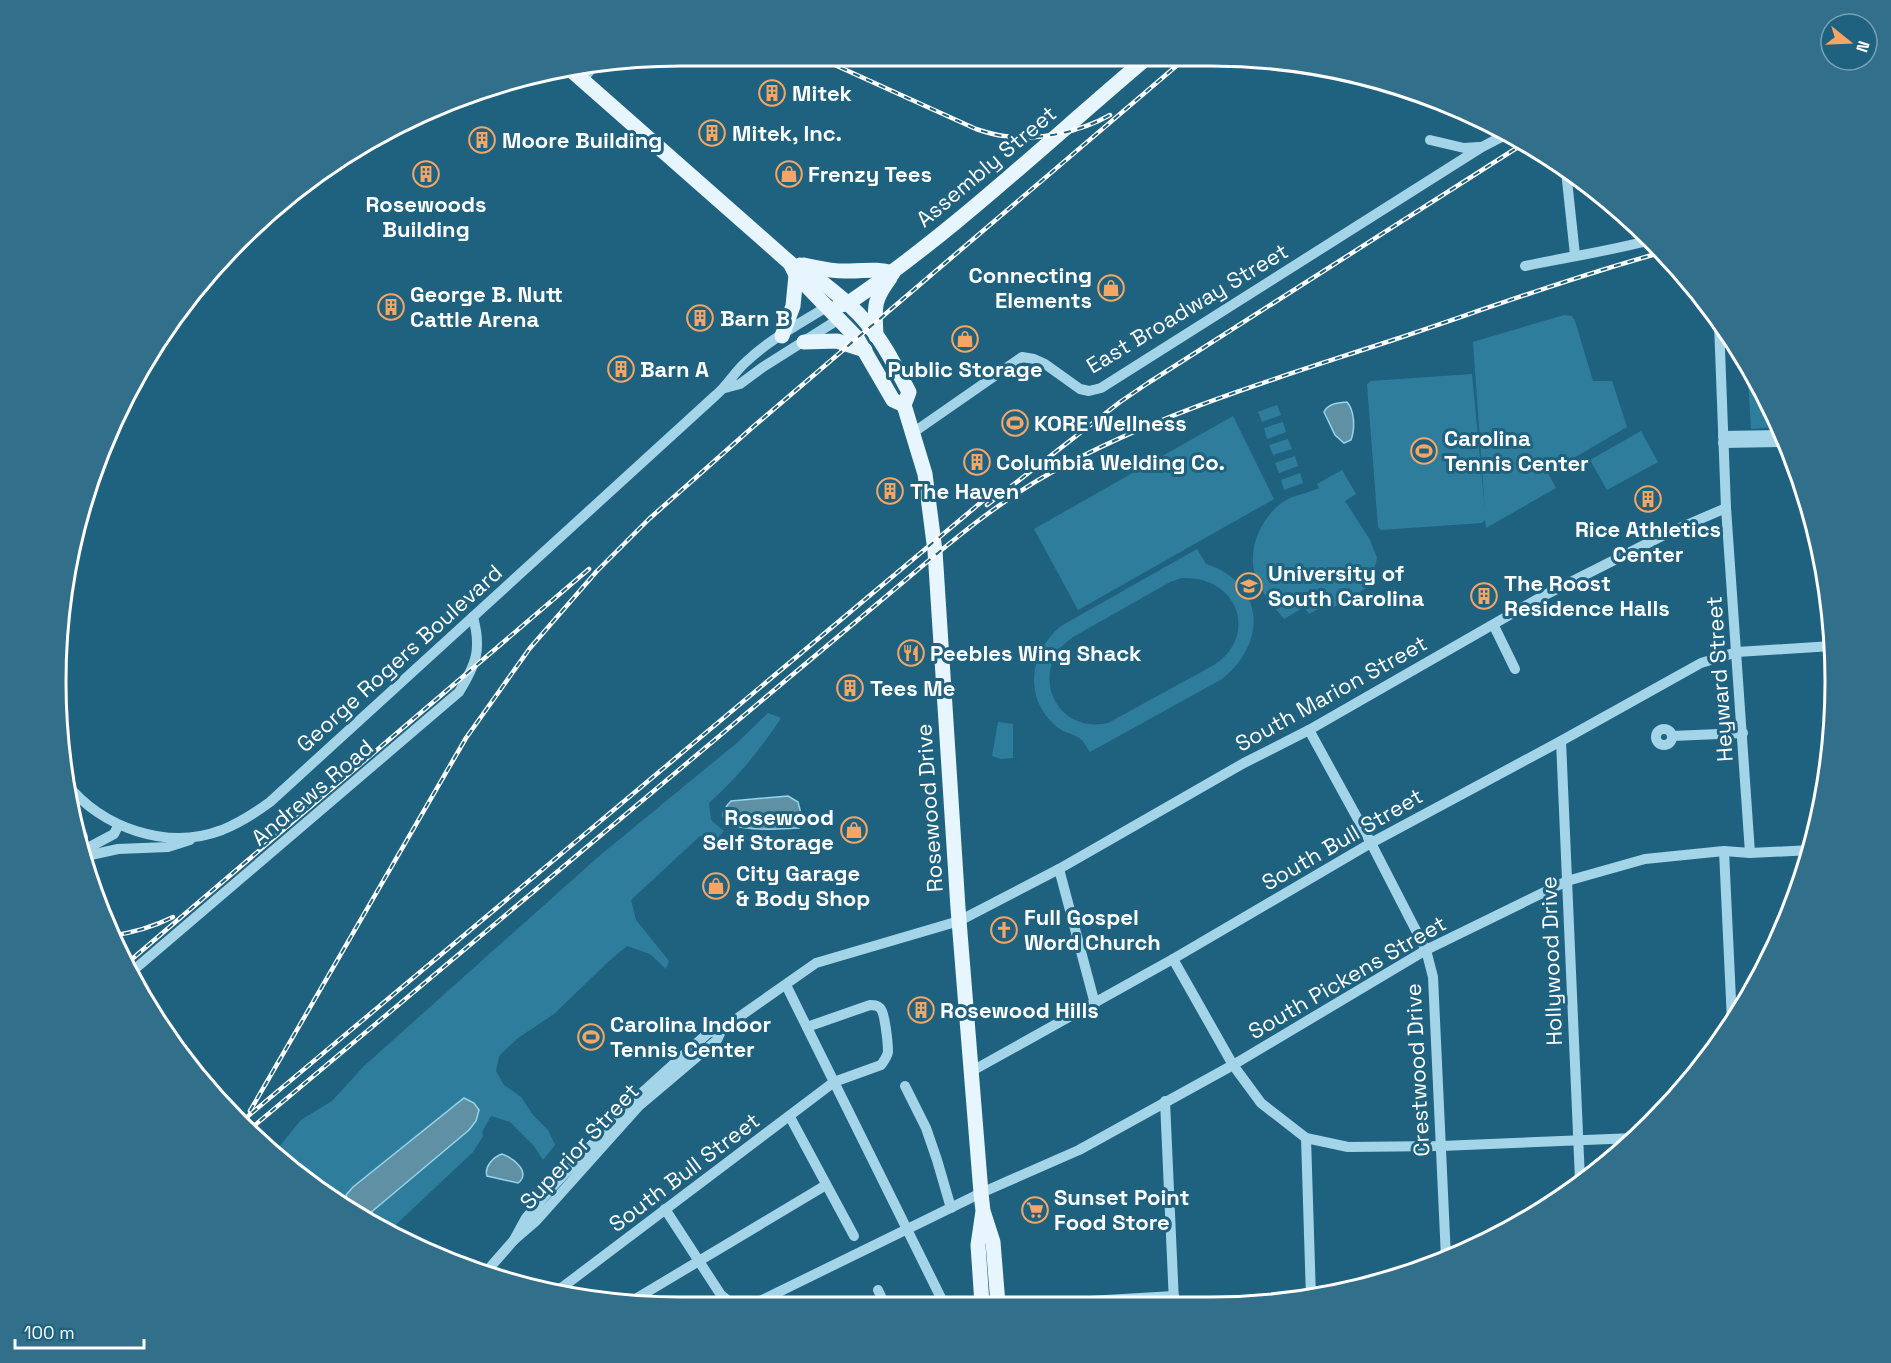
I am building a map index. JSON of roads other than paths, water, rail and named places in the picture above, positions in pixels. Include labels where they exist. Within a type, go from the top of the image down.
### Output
[{"type":"main road","name":"Assembly Street","points":[[839,319],[847,304],[893,273],[1046,146],[1125,66]]},
{"type":"main road","name":"Rosewood Drive","points":[[576,75],[796,267],[847,304],[870,327],[909,392],[904,405],[925,474],[935,551],[959,921],[981,1193],[982,1211],[978,1245],[982,1297]]},
{"type":"main road","points":[[782,336],[793,306],[796,267],[848,272],[878,269],[893,273],[879,292],[875,304],[876,336]]},
{"type":"main road","name":"Rosewood Drive","points":[[796,267],[839,319],[858,338],[894,400],[904,405]]},
{"type":"main road","name":"Assembly Street","points":[[828,306],[847,304]]},
{"type":"main road","points":[[804,342],[837,341],[865,350]]},
{"type":"main road","name":"Rosewood Drive","points":[[982,1211],[993,1242],[997,1297]]},
{"type":"street","name":"East Broadway Street","points":[[914,432],[1022,357],[1045,363],[1080,389],[1089,391],[1101,388],[1499,138]]},
{"type":"street","points":[[1430,140],[1464,148],[1482,147]]},
{"type":"street","points":[[1567,181],[1575,255]]},
{"type":"street","points":[[1525,266],[1575,255],[1610,251],[1641,243]]},
{"type":"street","name":"George Rogers Boulevard","points":[[77,795],[99,814],[118,825],[160,836],[179,837],[210,833],[238,823],[270,802],[725,388],[732,374],[749,359],[828,306]]},
{"type":"street","name":"George Rogers Boulevard","points":[[725,388],[740,384],[839,319]]},
{"type":"street","name":"Heyward Street","points":[[1720,338],[1726,508],[1750,853]]},
{"type":"street","points":[[1723,440],[1774,436]]},
{"type":"street","points":[[1723,440],[1776,442]]},
{"type":"street","name":"South Marion Street","points":[[959,921],[1059,869],[1244,763],[1309,730],[1541,597],[1668,533],[1726,508]]},
{"type":"street","name":"Andrews Road","points":[[136,968],[459,692],[473,668],[479,638],[473,617]]},
{"type":"street","points":[[1494,626],[1515,669]]},
{"type":"street","name":"South Bull Street","points":[[972,1071],[1095,1004],[1371,843],[1701,663],[1737,652],[1824,646]]},
{"type":"street","name":"Crestwood Drive","points":[[1309,730],[1426,950],[1433,977],[1446,1250]]},
{"type":"street","points":[[1672,736],[1743,733]]},
{"type":"street","name":"Hollywood Drive","points":[[1561,741],[1580,1173]]},
{"type":"street","points":[[89,847],[114,834],[118,825]]},
{"type":"street","points":[[91,855],[118,849],[168,848],[210,833]]},
{"type":"street","points":[[1724,851],[1731,1007]]},
{"type":"street","name":"South Pickens Street","points":[[981,1193],[1079,1150],[1233,1065],[1426,950],[1567,881],[1645,859],[1724,851],[1750,853],[1801,851]]},
{"type":"street","points":[[1059,869],[1095,1004]]},
{"type":"street","name":"Superior Street","points":[[491,1266],[514,1240],[526,1218],[550,1188],[634,1100],[708,1033],[722,1029],[816,963],[959,921]]},
{"type":"street","points":[[1173,959],[1233,1065],[1261,1103],[1306,1138],[1348,1147],[1441,1146],[1621,1139]]},
{"type":"street","points":[[786,985],[940,1297]]},
{"type":"street","name":"South Bull Street","points":[[564,1286],[790,1118],[834,1082],[881,1065],[886,1058],[888,1052],[884,1015],[881,1009],[870,1005],[807,1027]]},
{"type":"street","points":[[905,1086],[926,1128],[951,1208]]},
{"type":"street","points":[[1165,1101],[1174,1297]]},
{"type":"street","points":[[790,1118],[854,1236]]},
{"type":"street","points":[[1306,1138],[1311,1288]]},
{"type":"street","points":[[641,1296],[826,1185]]},
{"type":"street","points":[[768,1297],[981,1193]]},
{"type":"street","points":[[665,1209],[724,1297]]},
{"type":"street","points":[[878,1290],[881,1297]]},
{"type":"railway","points":[[837,66],[976,129],[997,135],[1031,137],[1059,134],[1086,126],[1110,115]]},
{"type":"railway","points":[[250,1111],[466,738],[530,648],[597,571],[649,519],[754,426],[1176,66]]},
{"type":"railway","points":[[987,505],[1148,383],[1517,148]]},
{"type":"railway","points":[[255,1125],[943,549],[997,507],[1034,482],[1136,431],[1222,397],[1562,283],[1653,255]]},
{"type":"railway","points":[[246,1117],[991,494]]},
{"type":"railway","points":[[132,959],[589,569]]},
{"type":"railway","points":[[120,934],[158,924],[173,917]]},
{"type":"place","name":"Mitek","points":[[772,93]]},
{"type":"place","name":"Mitek, Inc.","points":[[712,133]]},
{"type":"place","name":"Moore Building","points":[[482,140]]},
{"type":"place","name":"Rosewoods Building","points":[[426,174]]},
{"type":"place","name":"Frenzy Tees","points":[[789,174]]},
{"type":"place","name":"Connecting Elements","points":[[1111,288]]},
{"type":"place","name":"George B. Nutt Cattle Arena","points":[[391,307]]},
{"type":"place","name":"Barn B","points":[[700,318]]},
{"type":"place","name":"Public Storage","points":[[965,339]]},
{"type":"place","name":"Barn A","points":[[621,369]]},
{"type":"place","name":"KORE Wellness","points":[[1015,423]]},
{"type":"place","name":"Carolina Tennis Center","points":[[1424,451]]},
{"type":"place","name":"Columbia Welding Co.","points":[[977,462]]},
{"type":"place","name":"The Haven","points":[[890,491]]},
{"type":"place","name":"Rice Athletics Center","points":[[1648,499]]},
{"type":"place","name":"University of South Carolina","points":[[1249,586]]},
{"type":"place","name":"The Roost Residence Halls","points":[[1484,596]]},
{"type":"place","name":"Peebles Wing Shack","points":[[911,653]]},
{"type":"place","name":"Tees Me","points":[[850,688]]},
{"type":"place","name":"Rosewood Self Storage","points":[[854,830]]},
{"type":"place","name":"City Garage & Body Shop","points":[[716,886]]},
{"type":"place","name":"Full Gospel Word Church","points":[[1004,930]]},
{"type":"place","name":"Rosewood Hills","points":[[921,1010]]},
{"type":"place","name":"Carolina Indoor Tennis Center","points":[[591,1037]]},
{"type":"place","name":"Sunset Point Food Store","points":[[1035,1210]]}]
